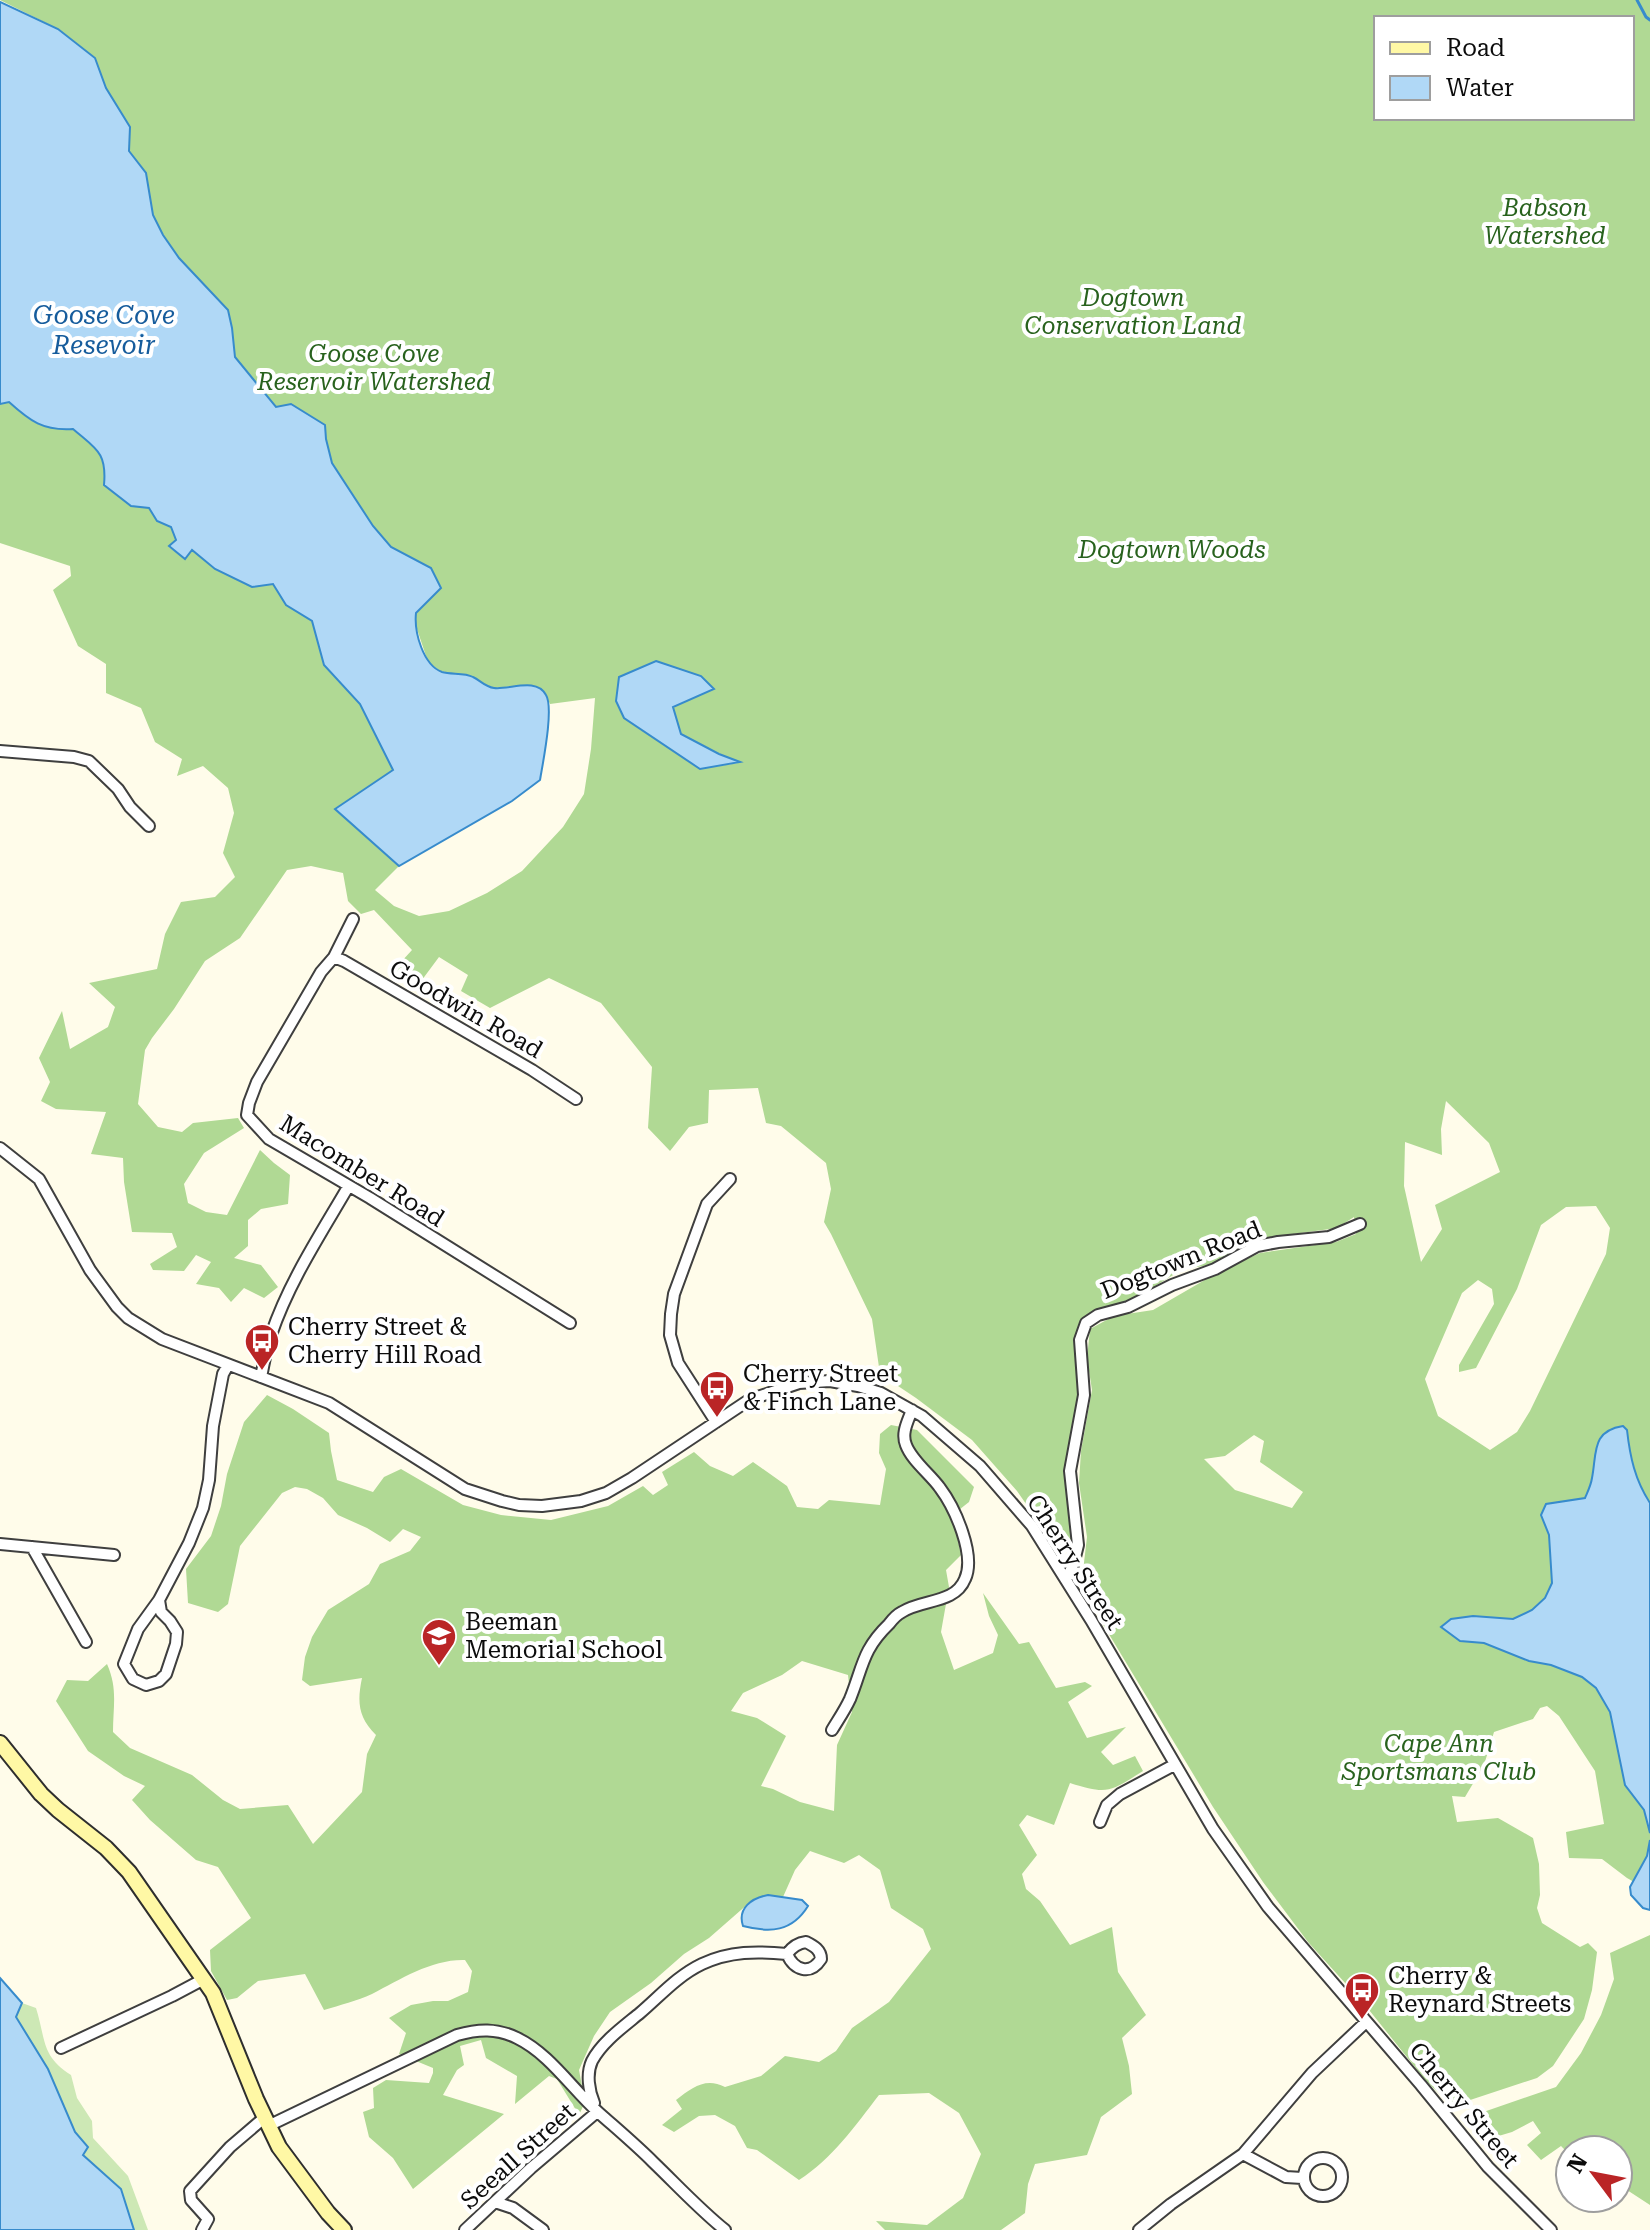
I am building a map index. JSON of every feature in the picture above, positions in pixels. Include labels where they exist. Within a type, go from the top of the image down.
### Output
[{"type":"main road","points":[[0,1743],[41,1794],[106,1848],[129,1872],[213,1993],[279,2147],[344,2230]]},
{"type":"street","points":[[0,751],[89,761],[149,826]]},
{"type":"street","name":"Macomber Road","points":[[353,919],[334,957],[321,972],[257,1082],[247,1115],[269,1139],[570,1323]]},
{"type":"street","name":"Goodwin Road","points":[[334,957],[532,1070],[576,1099]]},
{"type":"street","name":"Cherry Street","points":[[0,1148],[39,1179],[90,1270],[128,1318],[162,1339],[329,1403],[465,1489],[484,1496],[519,1505],[561,1505],[606,1493],[749,1400],[799,1383],[830,1381],[858,1386],[881,1393],[912,1410],[980,1466],[1032,1526],[1174,1765],[1237,1866],[1268,1907],[1488,2167],[1551,2230]]},
{"type":"street","points":[[716,1422],[678,1363],[670,1335],[671,1314],[674,1294],[707,1204],[730,1179]]},
{"type":"street","points":[[261,1377],[272,1333],[290,1292],[308,1253],[348,1187]]},
{"type":"street","name":"Dogtown Road","points":[[1066,1580],[1078,1545],[1070,1471],[1084,1395],[1080,1340],[1086,1323],[1098,1315],[1128,1307],[1172,1285],[1215,1269],[1257,1246],[1329,1237],[1360,1224]]},
{"type":"street","points":[[159,1600],[161,1612],[177,1632],[176,1644],[166,1674],[159,1681],[146,1685],[133,1679],[124,1664],[138,1629],[159,1600],[189,1543],[203,1508],[209,1480],[213,1426],[223,1374],[228,1365]]},
{"type":"street","points":[[832,1730],[850,1698],[862,1662],[874,1641],[902,1612],[956,1593],[965,1581],[968,1557],[964,1538],[941,1489],[906,1446],[904,1434],[912,1410]]},
{"type":"street","points":[[0,1544],[114,1555]]},
{"type":"street","points":[[32,1547],[86,1642]]},
{"type":"street","points":[[1100,1822],[1107,1805],[1120,1794],[1174,1765]]},
{"type":"street","points":[[597,2112],[590,2085],[589,2071],[593,2059],[605,2044],[679,1977],[703,1963],[742,1952],[787,1954]]},
{"type":"street","points":[[61,2048],[204,1979]]},
{"type":"street","points":[[1139,2230],[1243,2154],[1312,2073],[1366,2022]]},
{"type":"street","points":[[202,2230],[208,2219],[191,2200],[190,2191],[230,2147],[266,2122],[477,2029],[503,2033],[529,2046],[725,2230]]},
{"type":"street","name":"Seeall Street","points":[[465,2230],[597,2112]]},
{"type":"street","points":[[1243,2154],[1286,2177],[1302,2178]]},
{"type":"street","points":[[495,2202],[513,2208],[543,2230]]},
{"type":"green space","name":"Dogtown Woods","points":[[0,0],[1650,0],[1650,1891],[1602,1859],[1569,1858],[1566,1832],[1604,1824],[1595,1771],[1559,1716],[1547,1706],[1540,1708],[1533,1719],[1494,1732],[1484,1765],[1465,1797],[1452,1796],[1457,1822],[1498,1818],[1533,1838],[1539,1864],[1540,1895],[1537,1908],[1542,1923],[1580,1947],[1588,1943],[1597,1952],[1584,2019],[1553,2066],[1537,2078],[1452,2106],[1427,2082],[1365,2005],[1308,1942],[1263,1882],[1213,1807],[1092,1606],[1083,1571],[1087,1537],[1079,1483],[1081,1451],[1092,1390],[1087,1358],[1090,1329],[1114,1316],[1153,1310],[1222,1270],[1260,1253],[1336,1242],[1356,1234],[1354,1217],[1337,1228],[1250,1240],[1210,1265],[1183,1269],[1142,1294],[1096,1309],[1084,1317],[1074,1343],[1078,1393],[1065,1478],[1072,1542],[1065,1551],[1056,1547],[1017,1491],[972,1440],[880,1374],[872,1319],[824,1222],[831,1189],[826,1163],[781,1126],[766,1123],[758,1088],[709,1090],[708,1123],[689,1127],[670,1151],[648,1128],[652,1067],[601,1003],[549,978],[490,1008],[461,991],[468,975],[439,957],[416,988],[390,974],[412,950],[374,910],[361,914],[348,901],[343,873],[311,866],[287,870],[240,938],[205,961],[145,1050],[138,1104],[158,1127],[182,1132],[193,1123],[238,1118],[244,1128],[204,1153],[184,1184],[188,1203],[206,1212],[227,1215],[260,1150],[290,1175],[288,1204],[261,1209],[248,1220],[248,1246],[234,1258],[261,1265],[278,1287],[264,1298],[244,1288],[231,1302],[219,1288],[196,1284],[211,1262],[196,1255],[184,1271],[153,1270],[150,1264],[177,1247],[172,1233],[132,1232],[123,1158],[91,1154],[106,1112],[56,1109],[41,1101],[50,1082],[39,1058],[62,1011],[70,1049],[108,1027],[115,1007],[89,983],[157,969],[165,934],[181,902],[215,897],[235,877],[223,853],[234,813],[228,788],[203,766],[177,776],[182,759],[155,742],[141,708],[106,693],[106,664],[78,646],[53,590],[71,576],[70,566],[0,543],[0,404],[9,402],[45,427],[73,428],[101,453],[105,470],[131,506],[149,508],[157,521],[171,527],[177,540],[169,547],[184,558],[192,549],[215,569],[273,584],[286,605],[312,621],[324,665],[360,704],[394,770],[335,809],[399,866],[375,890],[394,906],[419,916],[449,911],[487,893],[522,871],[563,827],[584,794],[595,698],[550,704],[544,691],[523,685],[495,688],[479,683],[473,677],[440,671],[428,662],[415,623],[416,614],[441,588],[431,569],[391,547],[373,526],[332,463],[325,425],[276,408],[235,357],[227,310],[179,258],[153,216],[146,173],[129,151],[130,127],[106,88],[95,58],[58,29]],"holes":[[[714,689],[673,707],[681,734],[738,763],[700,769],[624,718],[616,701]],[[1446,1101],[1489,1143],[1500,1172],[1435,1205],[1442,1229],[1421,1262],[1404,1186],[1405,1142],[1442,1155],[1441,1129]],[[1596,1206],[1610,1228],[1606,1254],[1530,1411],[1517,1432],[1490,1450],[1438,1416],[1425,1379],[1462,1293],[1478,1280],[1492,1289],[1494,1304],[1459,1365],[1459,1372],[1476,1368],[1517,1289],[1541,1225],[1566,1207]],[[1254,1435],[1264,1441],[1260,1462],[1303,1492],[1292,1508],[1235,1490],[1204,1459],[1225,1456]]]},
{"type":"green space","points":[[267,1395],[329,1433],[337,1480],[373,1492],[384,1477],[401,1469],[463,1505],[501,1515],[551,1520],[608,1506],[643,1486],[653,1495],[668,1485],[662,1472],[694,1452],[710,1466],[733,1476],[753,1462],[787,1486],[797,1507],[818,1509],[829,1500],[880,1505],[886,1469],[879,1453],[880,1434],[891,1425],[917,1430],[974,1487],[969,1502],[950,1517],[961,1555],[946,1570],[949,1587],[941,1632],[954,1670],[993,1653],[998,1635],[983,1593],[1019,1644],[1029,1642],[1056,1688],[1085,1682],[1092,1686],[1068,1702],[1087,1738],[1126,1727],[1101,1752],[1113,1765],[1135,1756],[1143,1771],[1108,1789],[1070,1783],[1054,1825],[1027,1815],[1019,1825],[1037,1855],[1022,1874],[1026,1889],[1040,1901],[1070,1945],[1112,1927],[1118,1972],[1146,2015],[1122,2038],[1132,2094],[1101,2117],[1087,2155],[1035,2164],[1028,2184],[1025,2213],[1001,2230],[885,2230],[876,2221],[927,2225],[963,2198],[981,2154],[959,2113],[929,2093],[879,2095],[832,2152],[799,2180],[757,2150],[747,2148],[735,2126],[715,2115],[699,2116],[674,2132],[662,2125],[682,2109],[676,2100],[699,2085],[711,2083],[725,2087],[761,2076],[785,2056],[819,2062],[836,2051],[852,2028],[889,2002],[931,1949],[923,1929],[891,1908],[880,1870],[859,1855],[844,1863],[810,1851],[795,1870],[783,1897],[768,1895],[749,1903],[709,1938],[610,2012],[594,2036],[579,2070],[585,2102],[579,2115],[557,2079],[549,2076],[515,2104],[517,2076],[486,2058],[481,2040],[460,2046],[464,2065],[457,2070],[443,2095],[504,2114],[413,2189],[393,2158],[369,2137],[363,2112],[374,2108],[373,2088],[386,2080],[429,2083],[433,2068],[399,2054],[406,2033],[389,2018],[411,2005],[448,2001],[468,1992],[472,1971],[465,1960],[429,1966],[366,1996],[324,2010],[305,1974],[258,1981],[237,1998],[227,2000],[211,1971],[210,1950],[251,1918],[218,1867],[196,1860],[132,1800],[145,1786],[124,1776],[88,1751],[56,1701],[67,1680],[88,1681],[107,1664],[114,1690],[113,1732],[130,1748],[192,1775],[223,1800],[240,1809],[288,1805],[313,1844],[362,1792],[367,1754],[376,1735],[360,1709],[362,1678],[310,1686],[302,1680],[305,1657],[312,1637],[328,1610],[369,1584],[380,1564],[410,1551],[421,1537],[403,1529],[390,1542],[338,1515],[323,1498],[307,1489],[295,1487],[282,1493],[240,1546],[228,1604],[218,1612],[188,1603],[186,1569],[211,1536],[244,1422]],"holes":[[[802,1661],[848,1675],[852,1712],[837,1745],[834,1811],[800,1802],[761,1786],[786,1736],[757,1718],[731,1711],[743,1693],[782,1675]]]},
{"type":"green space","points":[[1650,1935],[1650,2205],[1634,2195],[1634,2134],[1554,2134],[1554,2151],[1541,2160],[1527,2145],[1541,2133],[1533,2121],[1512,2132],[1485,2140],[1469,2117],[1556,2087],[1581,2053],[1601,2015],[1614,1979],[1610,1953]]},
{"type":"green space","points":[[22,2003],[36,2008],[49,2054],[71,2075],[77,2098],[92,2121],[93,2138],[128,2176],[148,2230],[134,2230],[121,2189],[80,2156],[15,2018]]},
{"type":"water","name":"Goose Cove Resevoir","points":[[0,2],[58,29],[95,58],[106,88],[130,127],[129,151],[146,173],[153,215],[179,258],[228,310],[235,357],[276,407],[291,404],[325,425],[332,463],[373,526],[391,547],[431,568],[441,588],[416,613],[418,638],[430,662],[442,672],[469,675],[491,687],[529,685],[546,695],[548,723],[540,780],[512,801],[399,866],[335,809],[393,770],[360,704],[324,665],[312,621],[286,605],[273,584],[252,587],[215,569],[192,550],[185,559],[169,546],[176,540],[171,527],[157,521],[149,508],[131,506],[104,485],[102,458],[73,429],[45,426],[9,402],[0,404]]},
{"type":"water","points":[[656,661],[701,676],[714,689],[673,707],[681,734],[740,762],[700,769],[624,718],[616,701],[619,677]]},
{"type":"water","points":[[1623,1426],[1627,1430],[1637,1477],[1650,1503],[1650,1833],[1644,1810],[1625,1785],[1610,1712],[1596,1688],[1582,1677],[1551,1665],[1529,1661],[1484,1643],[1460,1641],[1441,1627],[1451,1619],[1473,1616],[1513,1619],[1532,1610],[1545,1598],[1552,1583],[1549,1535],[1541,1515],[1546,1504],[1585,1498],[1600,1438]]},
{"type":"water","points":[[1650,1840],[1650,1910],[1643,1908],[1631,1895],[1630,1887],[1647,1856]]},
{"type":"water","points":[[768,1895],[802,1900],[808,1906],[788,1926],[771,1930],[743,1926],[742,1914],[747,1905]]},
{"type":"water","points":[[0,1978],[22,2003],[16,2017],[48,2069],[75,2132],[88,2147],[83,2155],[121,2189],[134,2230],[0,2230]]},
{"type":"waterway","points":[[1637,0],[1650,20]]},
{"type":"place","name":"Cherry Street & Cherry Hill Road","points":[[262,1372]]},
{"type":"place","name":"Cherry Street & Finch Lane","points":[[717,1419]]},
{"type":"place","name":"Beeman Memorial School","points":[[439,1667]]},
{"type":"place","name":"Cherry & Reynard Streets","points":[[1362,2021]]},
{"type":"park label","name":"Babson Watershed","points":[[1545,222]]},
{"type":"park label","name":"Dogtown Conservation Land","points":[[1133,312]]},
{"type":"park label","name":"Goose Cove Reservoir Watershed","points":[[374,368]]},
{"type":"park label","name":"Cape Ann Sportsmans Club","points":[[1439,1758]]}]
